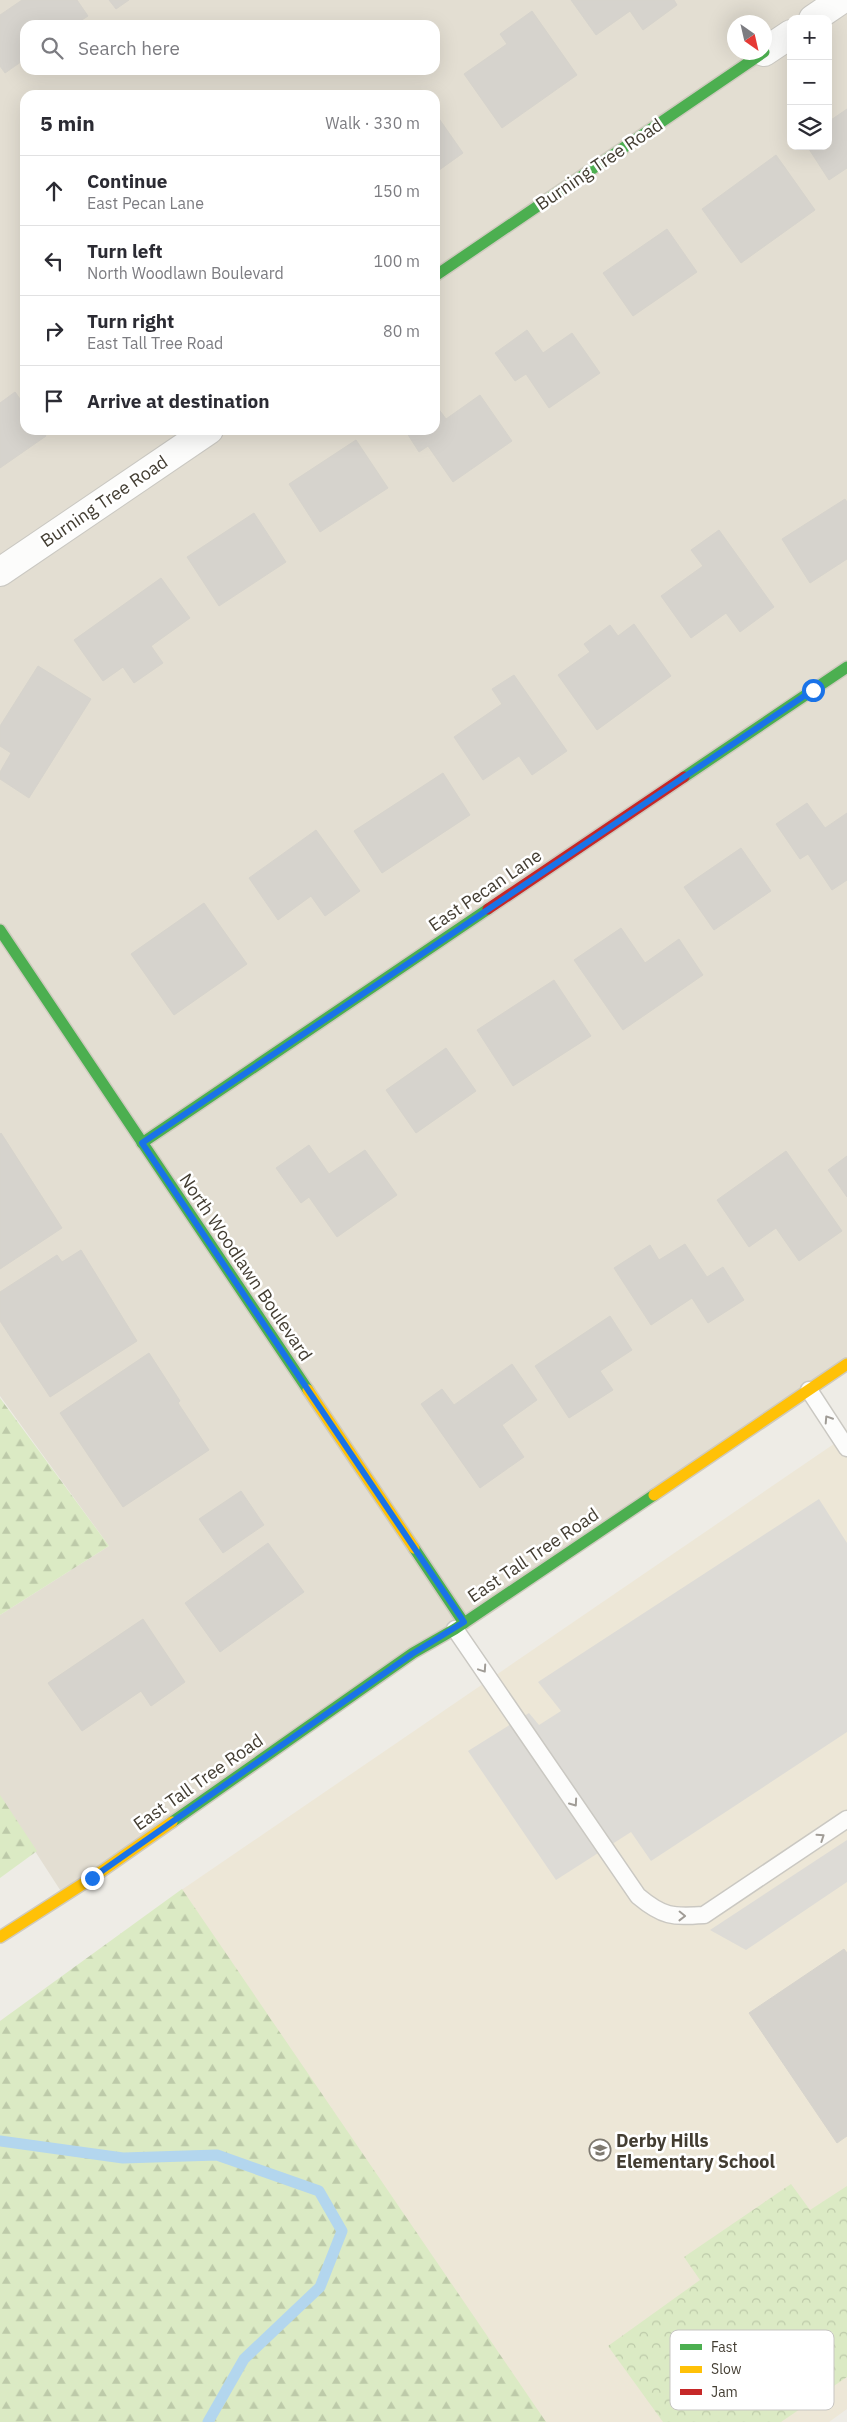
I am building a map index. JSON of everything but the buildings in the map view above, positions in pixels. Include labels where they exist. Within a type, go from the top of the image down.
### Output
[{"type":"street","points":[[819,15],[841,0]]},
{"type":"street","name":"Burning Tree Road","points":[[772,47],[787,37]]},
{"type":"street","name":"Burning Tree Road","points":[[440,273],[752,60]]},
{"type":"street","name":"Burning Tree Road","points":[[0,572],[202,435]]},
{"type":"street","name":"East Pecan Lane","points":[[142,1143],[847,667]]},
{"type":"street","name":"North Woodlawn Boulevard","points":[[0,930],[459,1626]]},
{"type":"street","name":"East Tall Tree Road","points":[[0,1937],[92,1878],[412,1654],[459,1626],[847,1364]]},
{"type":"lane","points":[[809,1390],[847,1448]]},
{"type":"lane","points":[[459,1626],[638,1896],[656,1911],[677,1917],[704,1915],[847,1819]]},
{"type":"shaded area","points":[[0,0],[847,0],[847,1365],[64,1896],[0,1797],[0,1615],[109,1546],[0,1396]]},
{"type":"shaded area","name":"Derby Hills Elementary School","points":[[847,1435],[847,2409],[829,2422],[534,2422],[180,1891]]},
{"type":"shaded area","points":[[819,1499],[847,1543],[847,1732],[651,1861],[631,1832],[556,1880],[468,1751],[529,1713],[539,1725],[561,1711],[538,1682]]},
{"type":"shaded area","points":[[847,1840],[847,1882],[746,1950],[710,1930]]},
{"type":"green space","points":[[0,1398],[109,1546],[0,1615]]},
{"type":"green space","points":[[0,1795],[37,1851],[0,1878]]},
{"type":"green space","points":[[182,1889],[546,2422],[0,2422],[0,2021]]},
{"type":"green space","points":[[791,2184],[810,2210],[847,2186],[847,2377],[834,2386],[834,2330],[670,2330],[670,2410],[799,2410],[781,2422],[663,2422],[608,2346],[700,2280],[684,2257]]},
{"type":"waterway","points":[[0,2141],[123,2158],[217,2155],[319,2191],[342,2231],[320,2287],[244,2359],[208,2422]]},
{"type":"traffic: fast","points":[[440,273],[752,60]]},
{"type":"traffic: fast","points":[[684,777],[847,667]]},
{"type":"traffic: fast","points":[[142,1143],[488,909]]},
{"type":"traffic: fast","points":[[0,930],[308,1390]]},
{"type":"traffic: fast","points":[[172,1822],[413,1653],[455,1629],[654,1495]]},
{"type":"traffic: fast","points":[[414,1548],[464,1623]]},
{"type":"traffic: slow","points":[[654,1495],[847,1364]]},
{"type":"traffic: slow","points":[[308,1390],[414,1548]]},
{"type":"traffic: slow","points":[[0,1937],[92,1878],[172,1822]]},
{"type":"traffic: jam","points":[[488,909],[684,777]]},
{"type":"place","name":"Derby Hills Elementary School","points":[[600,2150]]},
{"type":"route","points":[[92,1878],[412,1654],[464,1622],[142,1143],[813,690]]}]
